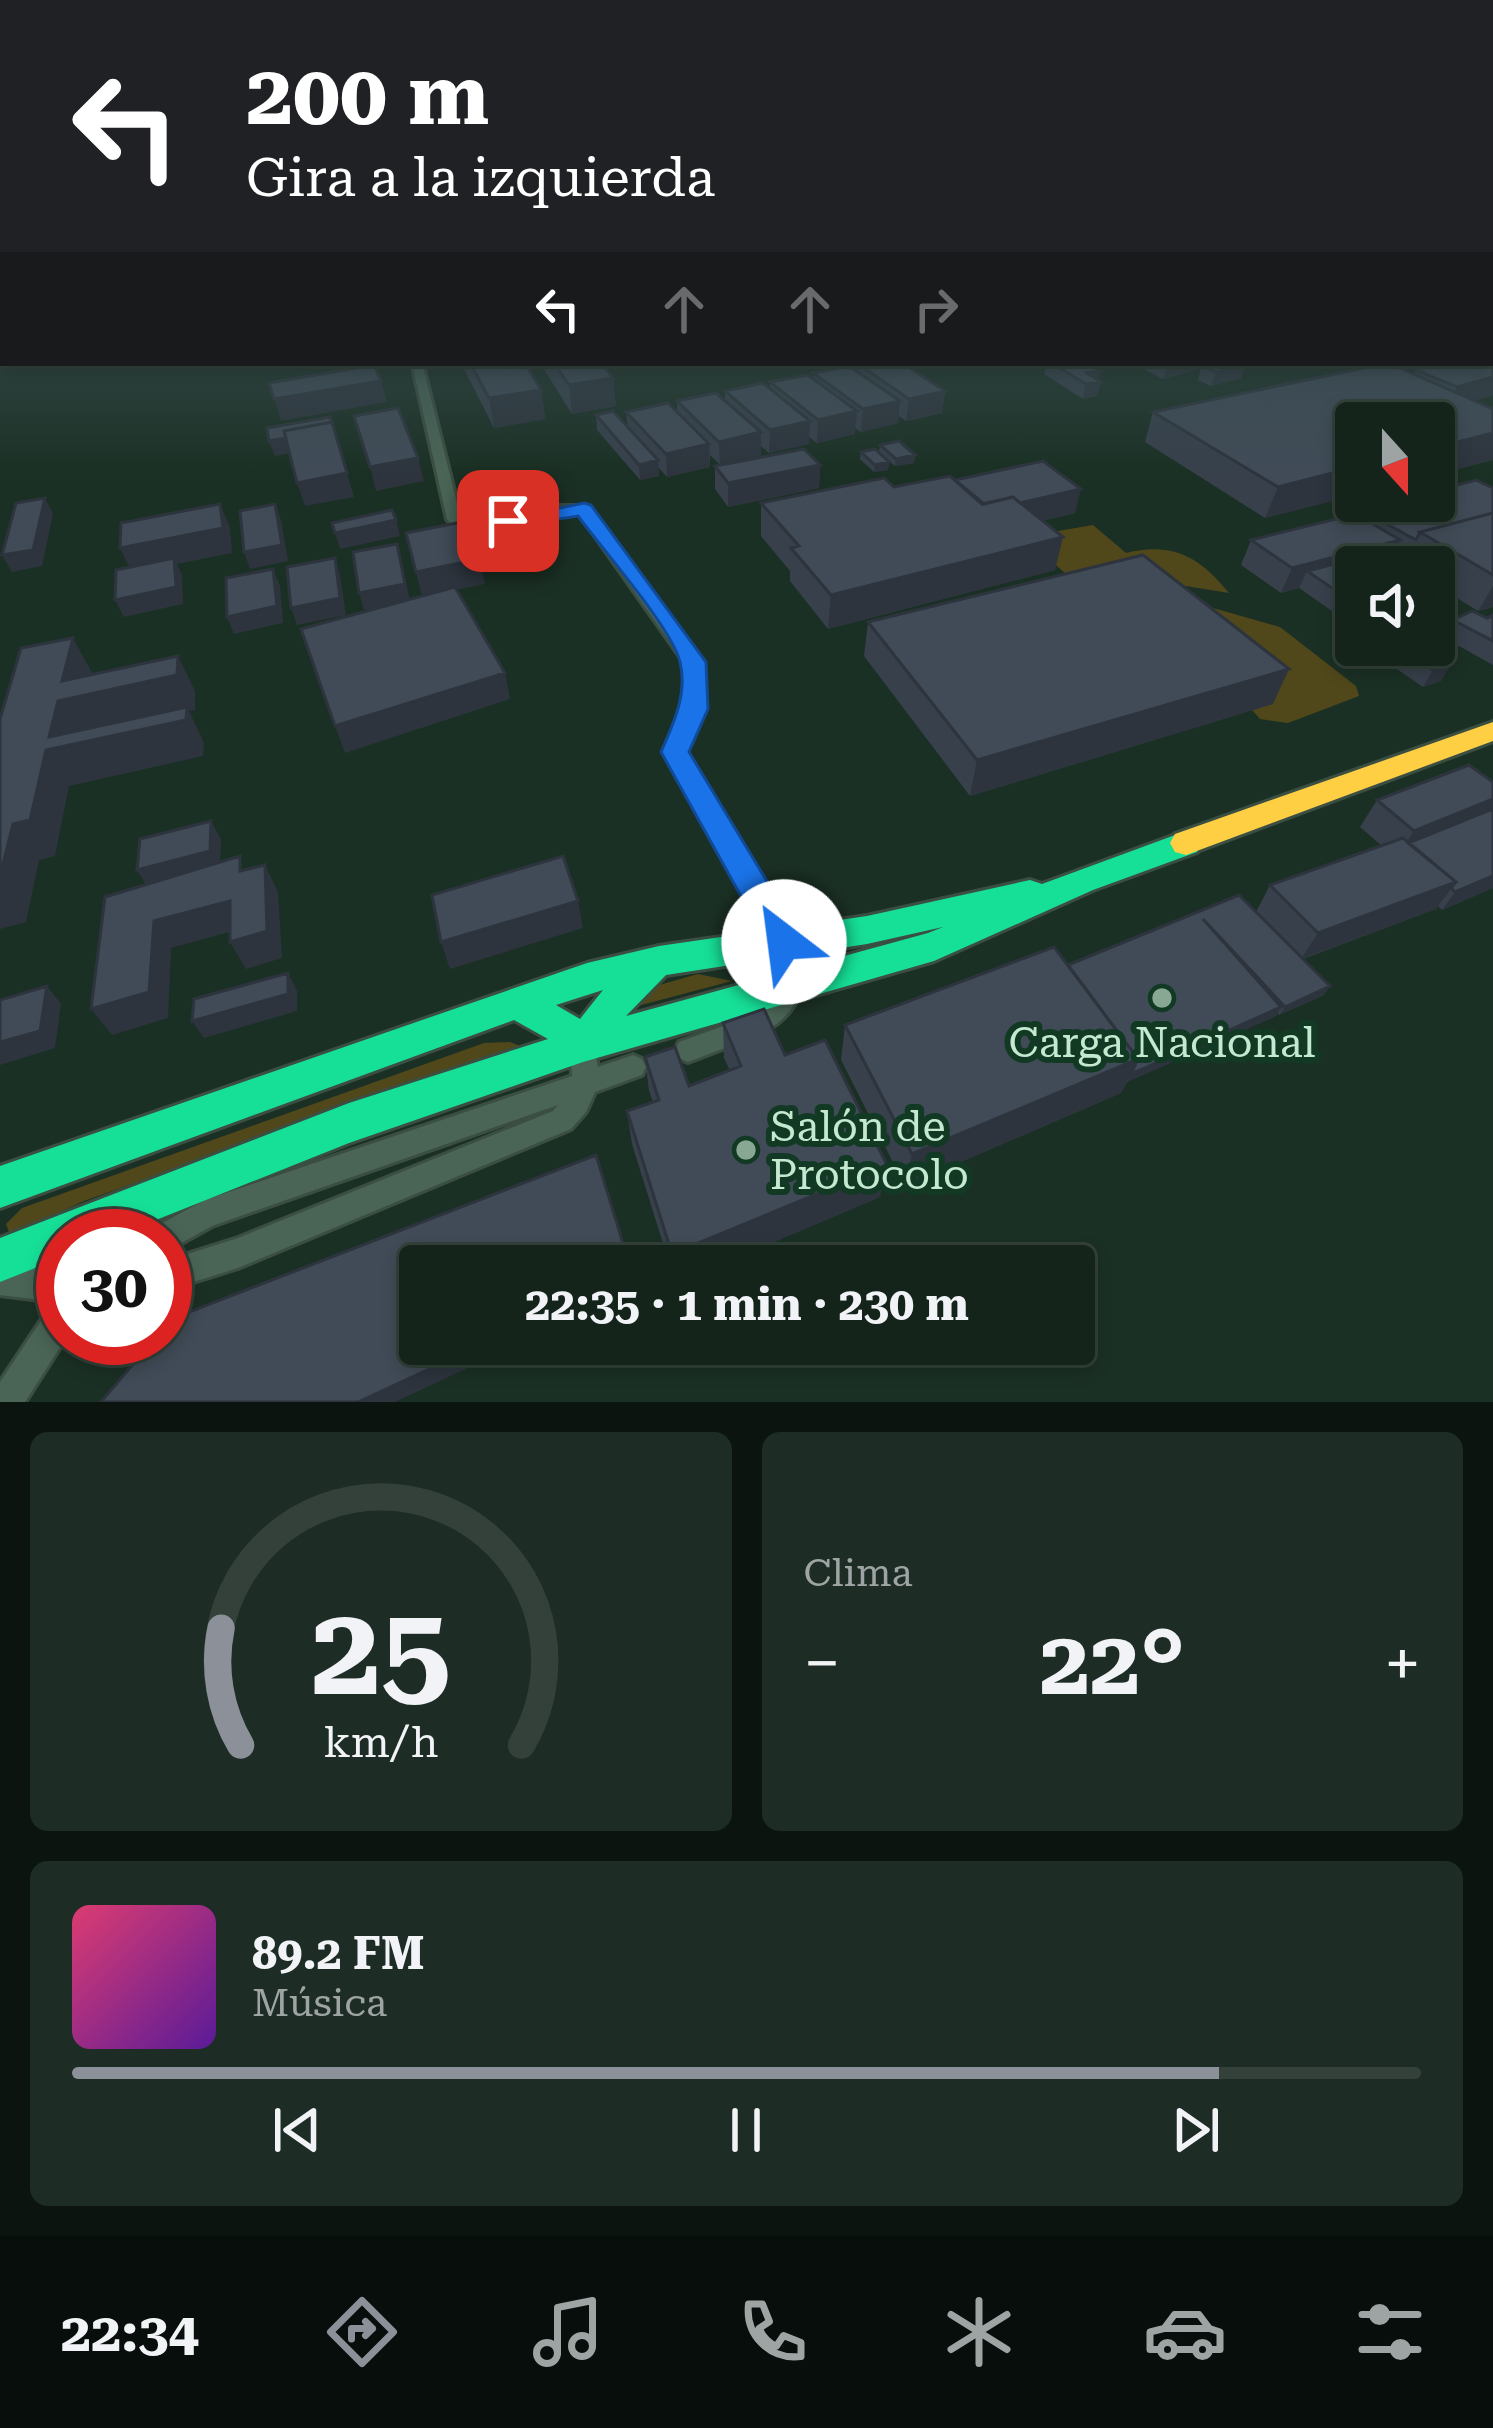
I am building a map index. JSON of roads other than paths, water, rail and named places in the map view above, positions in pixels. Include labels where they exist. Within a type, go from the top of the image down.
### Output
[{"type":"main road","points":[[148,1209],[349,1124],[583,1045],[886,962],[969,933],[1081,881],[1493,731]]},
{"type":"main road","points":[[0,1187],[515,1003],[658,961],[867,930],[1081,881]]},
{"type":"main road","points":[[583,1045],[617,999],[658,961]]},
{"type":"main road","points":[[515,1003],[555,1022],[583,1045]]},
{"type":"main road","points":[[0,1260],[36,1248]]},
{"type":"street","points":[[418,366],[454,519],[463,531],[584,509],[693,662],[694,709],[675,752],[784,942],[785,999],[762,1022]]},
{"type":"street","points":[[688,1050],[729,1035]]},
{"type":"street","points":[[192,1267],[562,1120],[574,1110],[587,1080],[583,1045]]},
{"type":"street","points":[[192,1222],[633,1067]]},
{"type":"street","points":[[0,1280],[36,1284]]},
{"type":"street","points":[[6,1402],[36,1356]]},
{"type":"place","name":"Carga Nacional","points":[[1162,998]]},
{"type":"place","name":"Salón de Protocolo","points":[[746,1150]]}]
